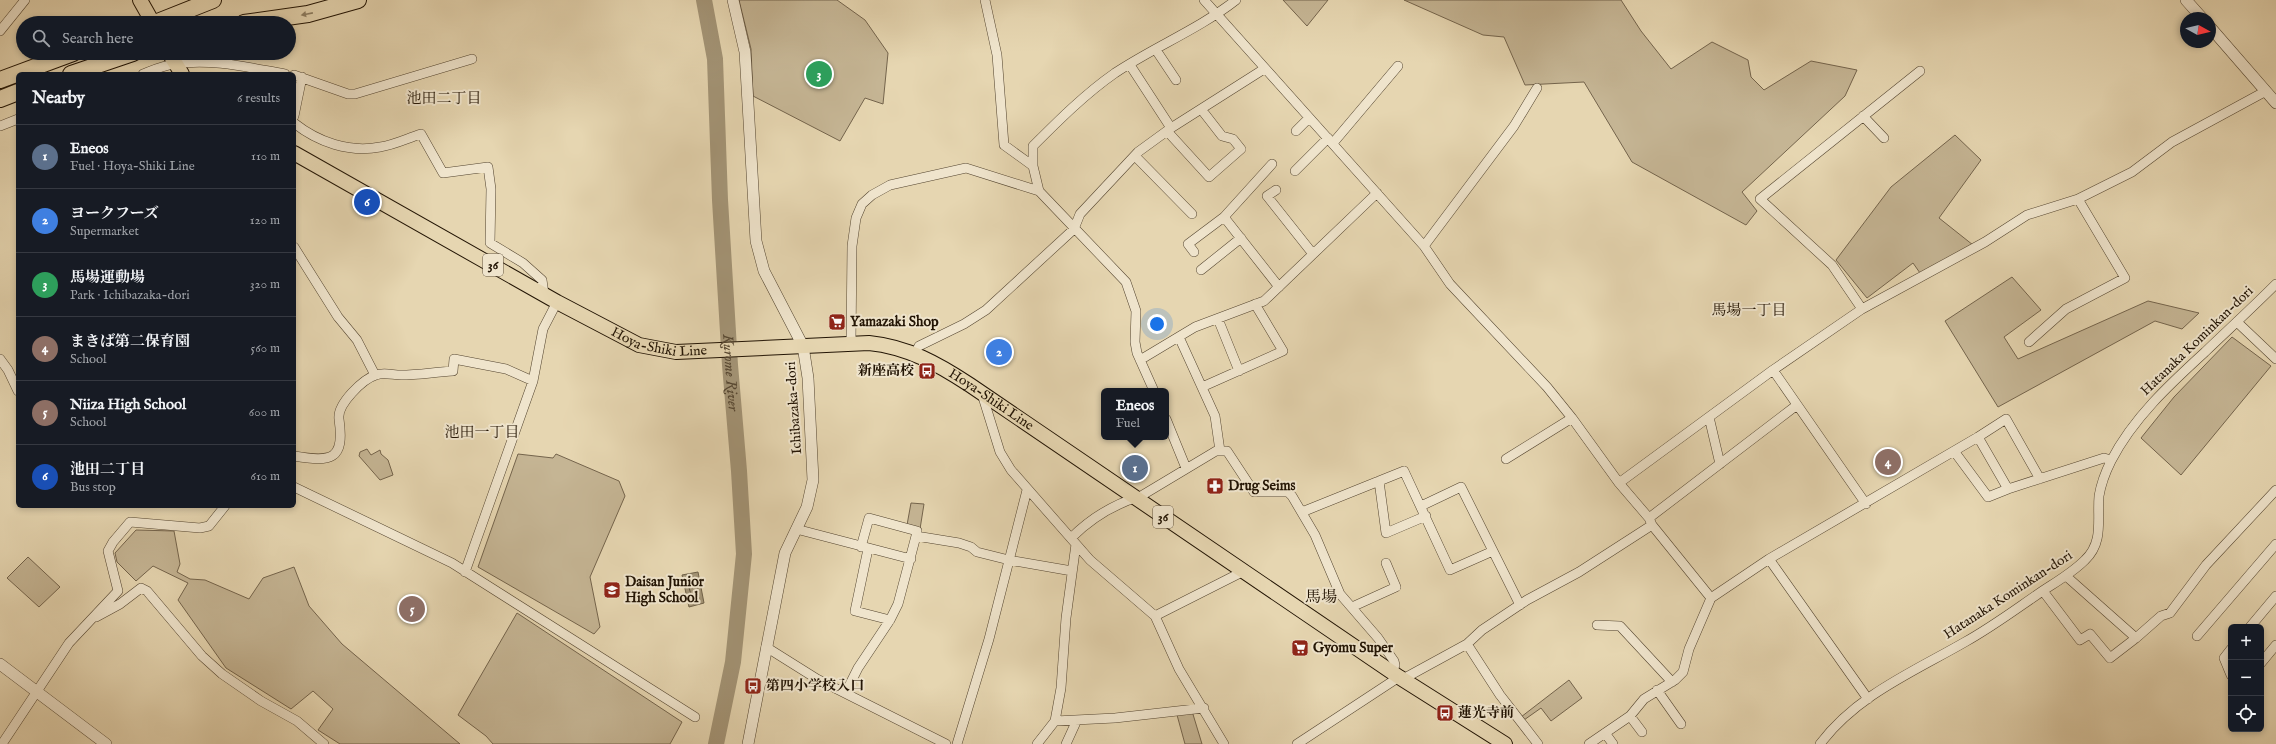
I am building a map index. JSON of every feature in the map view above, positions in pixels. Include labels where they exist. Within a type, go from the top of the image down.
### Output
[{"type":"highway","points":[[172,16],[213,0]]},
{"type":"highway","points":[[294,16],[308,14],[358,0]]},
{"type":"highway","points":[[22,72],[54,60]]},
{"type":"highway","points":[[77,72],[112,60]]},
{"type":"highway","points":[[0,80],[16,74]]},
{"type":"highway","points":[[0,99],[16,93]]},
{"type":"main road","points":[[140,0],[152,16]]},
{"type":"main road","name":"Hoya-Shiki Line","points":[[296,154],[557,302],[639,346],[664,351],[700,351],[852,343],[881,344],[915,354],[941,366],[1398,676],[1505,744]]},
{"type":"street","points":[[0,31],[25,0]]},
{"type":"street","name":"Ichibazaka-dori","points":[[734,0],[745,52],[756,241],[764,271],[803,346],[808,378],[813,480],[807,508],[785,553],[748,744]]},
{"type":"street","points":[[985,0],[997,55],[1004,145],[1032,166]]},
{"type":"street","points":[[1204,0],[1218,14],[1264,69],[1331,140],[1424,246],[1450,284],[1541,382],[1572,418],[1619,483],[1711,598]]},
{"type":"street","points":[[1153,388],[1140,360],[1135,342],[1136,311],[1126,282],[1039,191],[1032,166],[1033,146],[1078,101],[1130,65],[1218,14],[1236,0]]},
{"type":"street","points":[[2186,0],[2197,12]]},
{"type":"street","points":[[2216,35],[2276,103]]},
{"type":"street","points":[[1156,50],[1176,80]]},
{"type":"street","points":[[296,96],[298,76],[335,90],[355,94],[472,59]]},
{"type":"street","points":[[150,72],[172,66],[228,64],[274,72]]},
{"type":"street","points":[[1130,65],[1169,130],[1209,177],[1241,149],[1233,139],[1222,136],[1201,109]]},
{"type":"street","points":[[1295,171],[1331,140],[1398,66]]},
{"type":"street","points":[[915,354],[919,346],[964,324],[986,310],[1074,229],[1080,214],[1135,156],[1169,130],[1264,69]]},
{"type":"street","points":[[1862,309],[1832,265],[1760,199],[1920,71]]},
{"type":"street","points":[[1424,246],[1510,132],[1537,88]]},
{"type":"street","points":[[1619,483],[1773,370],[1862,309],[1985,242],[2027,215],[2078,199],[2132,172],[2172,142],[2266,91]]},
{"type":"street","points":[[1863,116],[1884,138]]},
{"type":"street","points":[[1296,131],[1309,118]]},
{"type":"street","points":[[0,126],[16,120]]},
{"type":"street","points":[[296,124],[321,140],[358,149],[381,147],[421,134],[443,173],[488,167],[491,189],[490,243],[523,263],[542,280],[544,294]]},
{"type":"street","points":[[1135,156],[1192,214]]},
{"type":"street","points":[[1194,252],[1188,244],[1224,216],[1272,164]]},
{"type":"street","points":[[852,343],[852,246],[859,211],[862,204],[872,194],[890,185],[966,168],[1039,191]]},
{"type":"street","points":[[1276,190],[1266,196],[1313,254]]},
{"type":"street","points":[[1140,360],[1195,327],[1264,302],[1377,192]]},
{"type":"street","points":[[2029,342],[2066,308],[2126,278],[2078,199]]},
{"type":"street","points":[[1224,216],[1279,287]]},
{"type":"street","points":[[1201,270],[1241,238]]},
{"type":"street","points":[[296,250],[338,317],[357,340],[375,376]]},
{"type":"street","name":"Hatanaka Kominkan-dori","points":[[1820,744],[1832,728],[1868,699],[1907,673],[1966,642],[2066,576],[2087,559],[2096,544],[2100,525],[2099,498],[2101,484],[2111,460],[2138,421],[2162,392],[2276,284]]},
{"type":"street","points":[[465,572],[533,381],[537,368],[540,338],[557,302]]},
{"type":"street","points":[[1202,387],[1283,351],[1255,304]]},
{"type":"street","points":[[1218,319],[1239,370]]},
{"type":"street","points":[[2237,322],[2276,359]]},
{"type":"street","points":[[1179,337],[1215,416],[1220,451]]},
{"type":"street","points":[[296,456],[325,460],[332,456],[338,449],[341,439],[338,418],[344,403],[354,389],[375,376],[452,371],[454,359],[506,369],[533,381]]},
{"type":"street","points":[[0,360],[4,372],[16,388]]},
{"type":"street","points":[[1773,370],[1866,504]]},
{"type":"street","points":[[982,394],[1000,452],[1027,490],[1090,560],[1155,616],[1179,669],[1204,708],[1224,744]]},
{"type":"street","points":[[1297,744],[1398,676],[1467,644],[1482,630],[1520,605],[1579,572],[1650,521],[1720,464],[1797,405]]},
{"type":"street","points":[[1709,417],[1720,464]]},
{"type":"street","points":[[1506,459],[1572,418]]},
{"type":"street","points":[[1589,744],[1630,716],[1644,699],[1672,682],[1683,672],[1689,649],[1711,598],[1769,559],[1866,504],[2006,419],[2040,479]]},
{"type":"street","points":[[1169,426],[1186,468]]},
{"type":"street","points":[[1978,437],[2008,489]]},
{"type":"street","points":[[1037,744],[1055,721],[1061,688],[1066,618],[1072,571],[1073,541],[1093,518],[1135,498],[1186,468],[1220,451],[1227,451],[1254,492],[1288,492],[1302,512],[1315,535],[1340,594],[1378,638],[1394,660],[1398,676]]},
{"type":"street","points":[[1954,451],[1988,497],[2008,489],[2104,458],[2111,460]]},
{"type":"street","points":[[1302,512],[1404,471],[1450,570],[1493,551]]},
{"type":"street","points":[[1379,481],[1386,532],[1426,516]]},
{"type":"street","points":[[1421,506],[1461,487],[1520,605]]},
{"type":"street","points":[[296,488],[452,563],[695,717]]},
{"type":"street","points":[[958,744],[989,639],[1027,490]]},
{"type":"street","points":[[2043,591],[2080,640],[2090,634],[2110,658],[2136,638],[2160,616],[2170,613],[2206,565],[2276,490]]},
{"type":"street","points":[[2,744],[69,643],[118,591],[108,551],[113,542],[130,522],[200,528],[209,526],[223,508]]},
{"type":"street","points":[[846,692],[858,668],[890,620],[898,604],[911,559],[917,531],[870,518],[855,611],[890,620]]},
{"type":"street","points":[[796,529],[864,548],[911,559]]},
{"type":"street","points":[[916,536],[959,543],[971,547],[977,552],[1009,560],[1072,571]]},
{"type":"street","points":[[2197,636],[2276,544]]},
{"type":"street","points":[[1769,559],[1868,699]]},
{"type":"street","points":[[1352,607],[1396,587],[1386,563]]},
{"type":"street","points":[[1155,616],[1244,571]]},
{"type":"street","points":[[2066,576],[2136,638]]},
{"type":"street","points":[[89,621],[120,604],[137,589],[141,588],[147,591],[202,656],[222,674],[261,701],[297,721],[324,744]]},
{"type":"street","points":[[2253,624],[2276,596]]},
{"type":"street","points":[[1597,625],[1620,626],[1672,682]]},
{"type":"street","points":[[1467,644],[1500,695],[1538,744]]},
{"type":"street","points":[[2264,660],[2276,645]]},
{"type":"street","points":[[766,647],[818,679],[846,692],[936,742],[946,744]]},
{"type":"street","points":[[2228,653],[2224,658],[2228,668]]},
{"type":"street","points":[[0,664],[36,693],[106,744]]},
{"type":"street","points":[[1657,690],[1681,724]]},
{"type":"street","points":[[1055,721],[1115,718],[1204,708]]},
{"type":"street","points":[[1630,716],[1642,732]]},
{"type":"street","points":[[1066,744],[1077,720]]},
{"type":"street","points":[[1605,733],[1613,744]]},
{"type":"shaded area","points":[[739,0],[837,0],[865,20],[888,53],[883,104],[865,98],[840,141],[753,96],[751,49]]},
{"type":"shaded area","points":[[1283,0],[1328,0],[1307,26]]},
{"type":"shaded area","points":[[1404,0],[1621,0],[1641,31],[1671,69],[1712,42],[1748,60],[1751,77],[1764,90],[1811,61],[1857,70],[1845,96],[1742,192],[1757,211],[1746,225],[1632,162],[1584,82],[1525,85],[1504,37],[1483,35]]},
{"type":"shaded area","points":[[1955,135],[1981,160],[1939,218],[1973,245],[1920,273],[1913,263],[1867,298],[1836,260],[1891,187]]},
{"type":"shaded area","points":[[2012,277],[2041,310],[2004,337],[2018,359],[2148,301],[2199,313],[2182,329],[2155,321],[1998,407],[1945,321]]},
{"type":"shaded area","points":[[2232,337],[2271,366],[2181,475],[2141,438],[2174,397]]},
{"type":"shaded area","points":[[367,449],[371,455],[380,450],[381,454],[388,460],[393,475],[380,480],[359,456],[360,452]]},
{"type":"shaded area","points":[[518,454],[553,458],[556,454],[619,481],[625,496],[590,577],[600,627],[594,634],[478,567]]},
{"type":"shaded area","points":[[911,503],[924,504],[920,529],[907,525]]},
{"type":"shaded area","points":[[136,530],[174,531],[180,564],[177,572],[190,579],[205,580],[249,599],[263,578],[294,567],[309,606],[342,644],[460,744],[340,744],[318,730],[333,709],[313,691],[291,709],[226,668],[178,600],[188,583],[153,566],[136,581],[117,562],[115,553]]},
{"type":"shaded area","points":[[28,557],[60,587],[39,607],[7,578]]},
{"type":"shaded area","points":[[517,613],[682,722],[670,744],[493,744],[486,736],[458,715]]},
{"type":"shaded area","points":[[1569,680],[1582,698],[1551,721],[1541,708],[1524,720],[1521,717]]},
{"type":"shaded area","points":[[1192,711],[1202,744],[1185,744],[1177,715]]},
{"type":"water","points":[[698,572],[704,603],[689,607],[682,575]]},
{"type":"waterway","name":"Kurome River","points":[[704,0],[715,59],[720,200],[744,554],[733,662],[716,744]]},
{"type":"place","name":"馬場運動場","points":[[819,74]]},
{"type":"place","name":"池田二丁目","points":[[367,202]]},
{"type":"place","name":"Yamazaki Shop","points":[[837,322]]},
{"type":"place","name":"ヨークフーズ","points":[[999,352]]},
{"type":"place","name":"新座高校","points":[[927,371]]},
{"type":"place","name":"まきば第二保育園","points":[[1888,462]]},
{"type":"place","name":"Eneos","points":[[1135,468]]},
{"type":"place","name":"Drug Seims","points":[[1215,486]]},
{"type":"place","name":"Daisan Junior High School","points":[[612,590]]},
{"type":"place","name":"Niiza High School","points":[[412,609]]},
{"type":"place","name":"Gyomu Super","points":[[1300,648]]},
{"type":"place","name":"第四小学校入口","points":[[753,686]]},
{"type":"place","name":"蓮光寺前","points":[[1445,713]]},
{"type":"district","name":"池田二丁目","points":[[444,98]]},
{"type":"district","name":"馬場一丁目","points":[[1749,310]]},
{"type":"district","name":"池田一丁目","points":[[482,432]]},
{"type":"district","name":"馬場","points":[[1321,598]]}]
